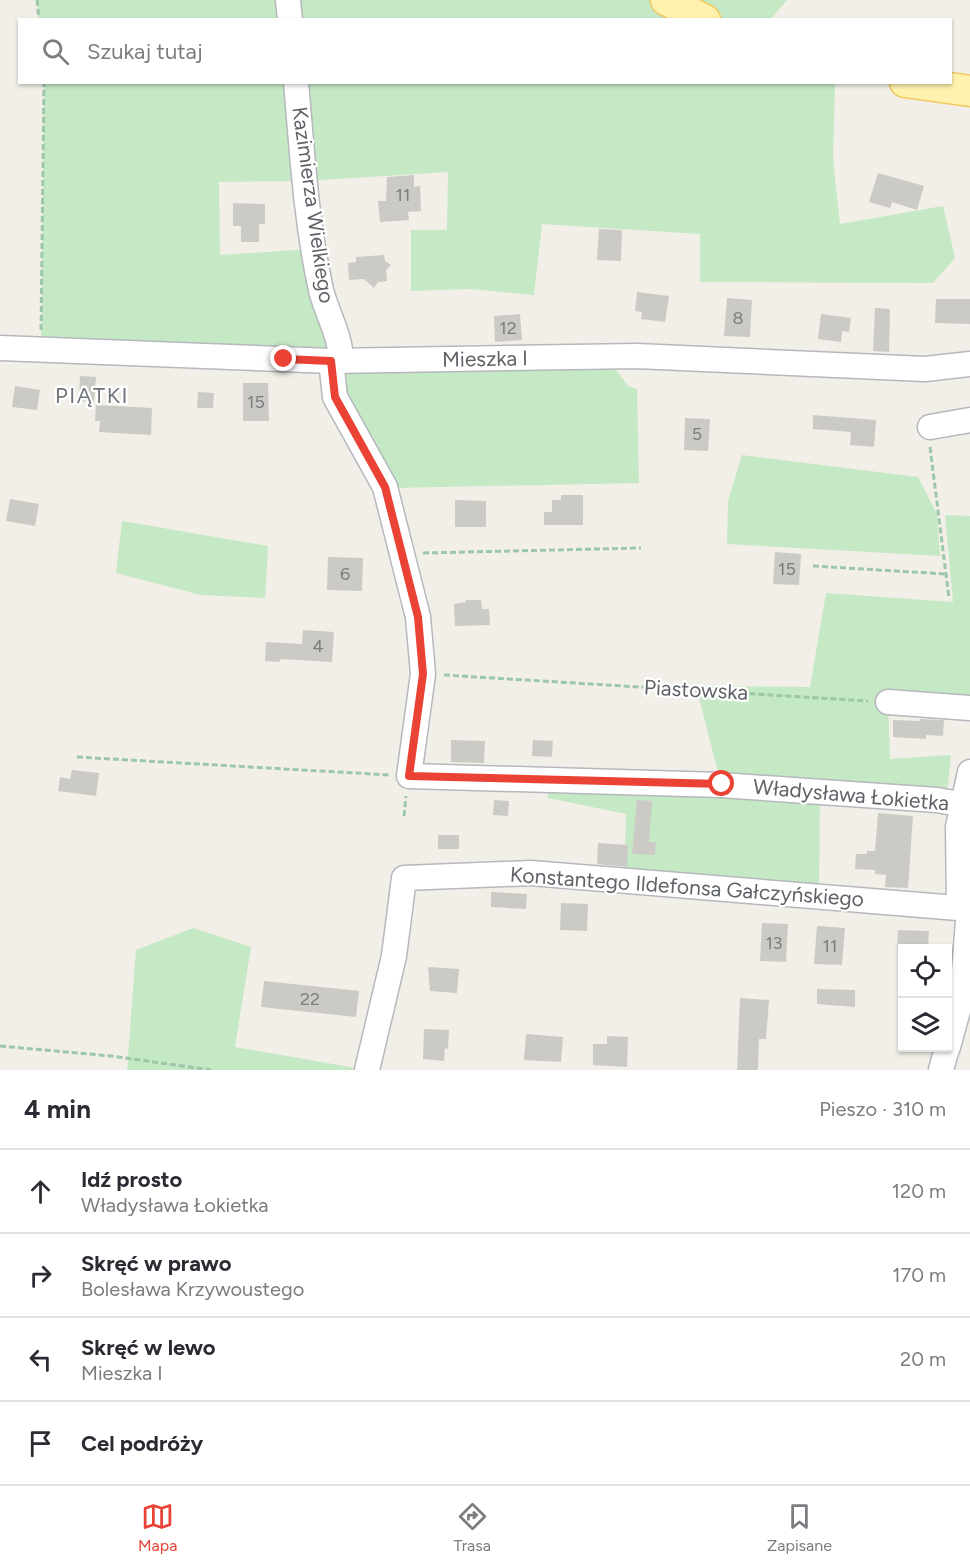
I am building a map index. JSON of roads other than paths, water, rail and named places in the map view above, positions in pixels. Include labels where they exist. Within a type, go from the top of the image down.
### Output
[{"type":"main road","points":[[666,0],[701,18]]},
{"type":"main road","points":[[919,84],[970,91]]},
{"type":"street","points":[[288,0],[290,18]]},
{"type":"street","name":"Kazimierza Wielkiego","points":[[296,84],[304,172],[321,290],[341,347],[336,361],[335,397],[385,487],[418,617],[423,674],[409,776]]},
{"type":"street","name":"Mieszka I","points":[[0,348],[336,361],[637,356],[925,369],[970,364]]},
{"type":"street","points":[[930,427],[970,420]]},
{"type":"street","points":[[888,702],[970,708]]},
{"type":"street","points":[[952,1030],[962,996],[966,909],[958,827],[966,806],[970,772]]},
{"type":"street","name":"Władysława Łokietka","points":[[409,776],[722,784],[937,800],[966,806]]},
{"type":"street","name":"Konstantego Ildefonsa Gałczyńskiego","points":[[367,1070],[394,956],[404,878],[531,873],[966,909]]},
{"type":"street","points":[[941,1070],[946,1052]]},
{"type":"district","name":"PIĄTKI","points":[[92,395]]}]
